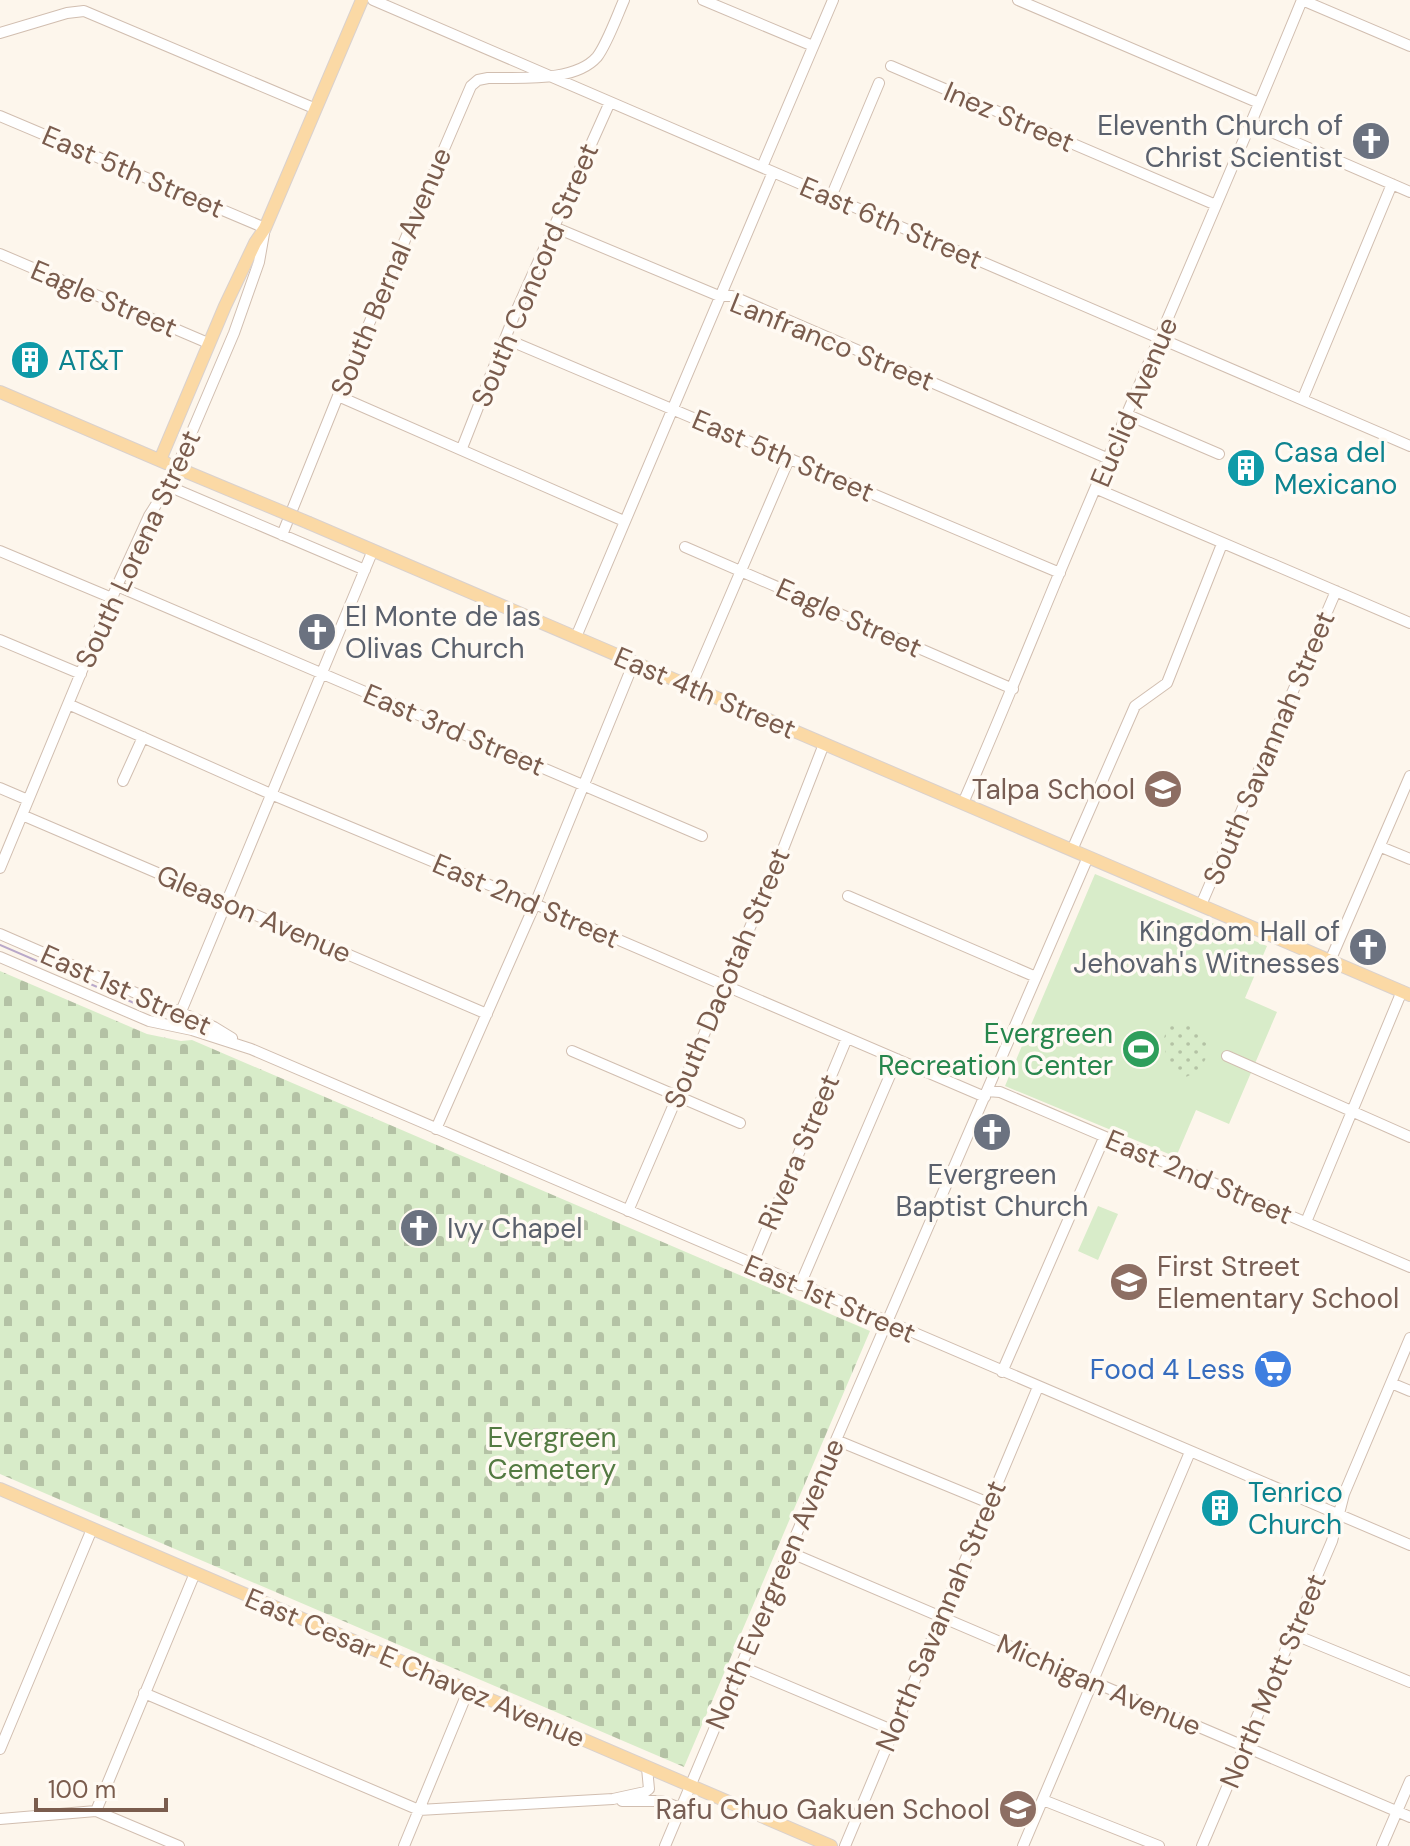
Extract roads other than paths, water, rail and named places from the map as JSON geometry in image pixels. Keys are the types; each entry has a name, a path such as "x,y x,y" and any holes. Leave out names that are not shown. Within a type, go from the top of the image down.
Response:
{"main road":[{"name":"South Lorena Street","path":"165,462 208,343 265,228 362,0"},
{"name":"East 4th Street","path":"0,392 1406,993"},
{"name":"East Cesar E Chavez Avenue","path":"0,1489 831,1846"}],"street":[{"name":"East 6th Street","path":"373,0 1410,446"},
{"path":"488,78 565,74 597,56 624,0"},
{"path":"703,0 813,46"},
{"path":"576,637 719,296 833,0"},
{"path":"1018,0 1259,103"},
{"path":"1302,0 1410,46"},
{"name":"Euclid Avenue","path":"963,803 1302,0"},
{"path":"0,33 77,11 89,12 316,109"},
{"name":"South Bernal Avenue","path":"282,535 471,86 504,68 509,59"},
{"name":"Inez Street","path":"891,66 1216,205"},
{"path":"831,197 879,83"},
{"name":"South Concord Street","path":"462,448 506,339 610,102"},
{"name":"East 5th Street","path":"0,116 265,228"},
{"path":"1251,123 1410,192"},
{"path":"1303,398 1392,184"},
{"name":"Lanfranco Street","path":"554,227 719,296 732,296 1109,459"},
{"name":"South Lorena Street","path":"0,868 117,586 149,516 168,486 234,333 259,262 265,228"},
{"name":"Eagle Street","path":"0,254 208,343"},
{"name":"East 5th Street","path":"506,339 1060,573"},
{"path":"338,396 624,521"},
{"path":"1128,415 1219,454"},
{"path":"691,687 789,459"},
{"path":"168,486 365,570"},
{"path":"1097,489 1410,623"},
{"path":"1072,850 1135,706 1167,683 1222,544"},
{"name":"Eagle Street","path":"685,547 1013,689"},
{"path":"180,1014 373,550"},
{"path":"0,551 112,598"},
{"name":"East 3rd Street","path":"117,586 702,836"},
{"name":"South Savannah Street","path":"1201,905 1336,591"},
{"path":"0,640 81,674"},
{"path":"436,1129 535,904 634,662"},
{"name":"East 2nd Street","path":"68,704 273,795 897,1059 986,1094 1000,1092 1410,1267"},
{"path":"123,781 143,737"},
{"name":"South Dacotah Street","path":"628,1211 776,867 824,744"},
{"path":"1330,961 1410,776"},
{"path":"0,788 28,800"},
{"name":"Gleason Avenue","path":"22,815 487,1014"},
{"path":"1381,847 1410,859"},
{"name":"North Evergreen Avenue","path":"665,1846 836,1440 1088,857"},
{"path":"848,896 1036,977"},
{"name":"East 1st Street","path":"0,934 214,1027 251,1049"},
{"name":"East 1st Street","path":"0,957 149,1021 192,1030 251,1049 1410,1545"},
{"path":"1306,1222 1351,1112 1406,993"},
{"name":"Rivera Street","path":"752,1265 847,1038"},
{"path":"572,1051 740,1123"},
{"path":"1227,1056 1410,1137"},
{"path":"800,1285 897,1059"},
{"path":"1002,1372 1104,1138"},
{"name":"North Mott Street","path":"1202,1846 1337,1528 1344,1494 1410,1338"},
{"path":"1391,1383 1410,1391"},
{"name":"North Savannah Street","path":"845,1846 1038,1387"},
{"path":"836,1440 989,1503"},
{"path":"1023,1846 1190,1452"},
{"path":"0,1749 92,1529"},
{"name":"Michigan Avenue","path":"789,1552 1410,1817"},
{"path":"96,1811 195,1573"},
{"path":"1293,1634 1410,1682"},
{"path":"740,1666 892,1730"},
{"path":"404,1846 468,1691"},
{"path":"144,1693 419,1810 613,1799 649,1789 647,1768"},
{"path":"1382,1846 1410,1781"},
{"path":"613,1799 661,1801 680,1808"},
{"path":"1043,1800 1159,1846"},
{"path":"0,1819 96,1811 179,1846"}],"tram line":[{"path":"0,945 148,1009"}],"place":[{"name":"Eleventh Church of Christ Scientist","path":"1371,141"},
{"name":"AT&T","path":"30,360"},
{"name":"Casa del Mexicano","path":"1246,468"},
{"name":"El Monte de las Olivas Church","path":"317,632"},
{"name":"Talpa School","path":"1163,789"},
{"name":"Kingdom Hall of Jehovah's Witnesses","path":"1368,947"},
{"name":"Evergreen Recreation Center","path":"1141,1049"},
{"name":"Evergreen Baptist Church","path":"992,1132"},
{"name":"Ivy Chapel","path":"419,1228"},
{"name":"First Street Elementary School","path":"1129,1282"},
{"name":"Food 4 Less","path":"1273,1369"},
{"name":"Tenrico Church","path":"1220,1508"},
{"name":"Rafu Chuo Gakuen School","path":"1018,1809"}],"park label":[{"name":"Evergreen Cemetery","path":"552,1453"}]}
